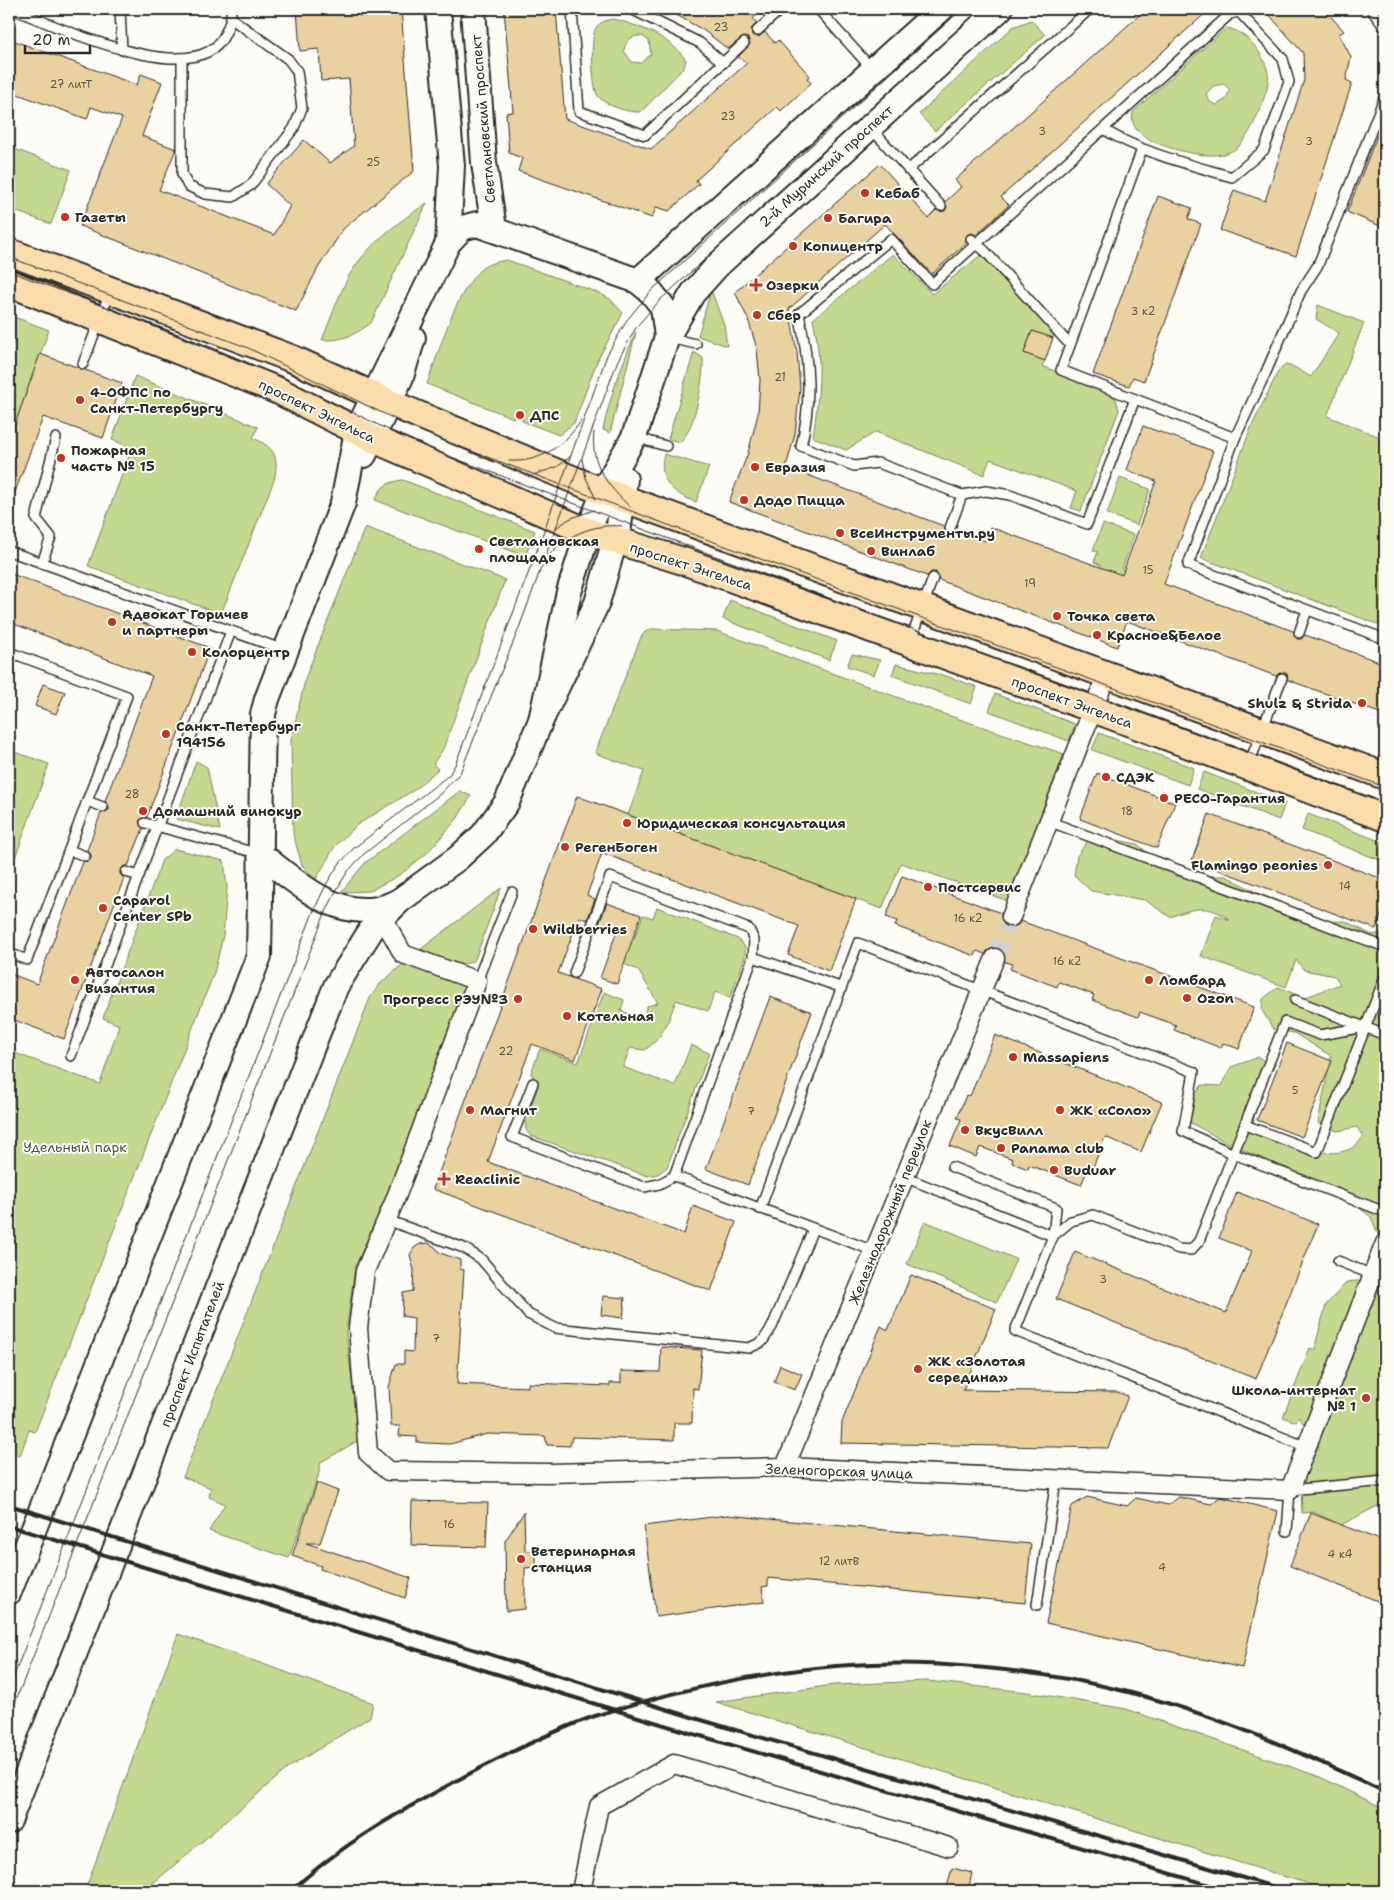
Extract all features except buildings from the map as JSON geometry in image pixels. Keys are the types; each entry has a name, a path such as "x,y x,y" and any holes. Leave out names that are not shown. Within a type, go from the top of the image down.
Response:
{"main road":[{"path":"438,9 452,166 448,243"},
{"name":"Светлановский проспект","path":"473,9 484,163 494,228"},
{"path":"638,281 941,9"},
{"name":"2-й Муринский проспект","path":"667,337 693,293 712,270 1000,9"},
{"path":"9,1592 259,956 264,714 286,650 343,504 364,434 381,399 401,377 436,270 448,243 462,228 478,224 494,228 638,281 651,292 663,307 667,337 614,494 588,532 569,592 541,720"},
{"path":"9,252 293,359 381,399 614,494 1262,729 1385,776"},
{"name":"проспект Энгельса","path":"9,282 279,391 364,434 588,532 686,562 1093,709 1385,818"},
{"path":"260,854 295,881 330,903 358,909 377,909 400,901 458,858 483,835 507,802 541,720 597,603 615,541 614,494"},
{"name":"проспект Испытателей","path":"9,1821 336,986 354,956 383,918 400,901"}],"street":[{"path":"1011,917 1107,674"},
{"path":"383,918 403,954 477,981 386,1220"},
{"name":"Железнодорожный переулок","path":"785,1467 995,958"},
{"name":"Зеленогорская улица","path":"386,1220 365,1271 358,1328 368,1453 388,1471 550,1473 785,1467 1290,1490"},
{"path":"1290,1490 1385,1243"},
{"path":"581,1891 599,1806 674,1764 949,1847"}],"lane":[{"path":"12,9 122,50 182,59 202,55 221,42 232,19 231,9"},
{"path":"120,9 122,50"},
{"path":"572,9 579,111 645,135 744,43"},
{"path":"631,9 700,43 723,62"},
{"path":"757,31 781,9"},
{"path":"818,9 873,70"},
{"path":"908,170 1090,9"},
{"path":"1373,10 1385,28"},
{"path":"1104,129 1122,141 1142,149 1232,177 1264,150 1289,82 1283,59 1239,12 1230,14 1104,129 974,242 932,284 890,239 799,314 805,340 809,395 808,419 801,446 854,466 878,462 962,495 986,491 1010,495 1087,524 1135,399"},
{"path":"182,59 182,174 188,186 205,194 233,197 251,185 294,128 302,108 297,71 288,59 232,19"},
{"path":"1385,96 1318,265 1301,290 1235,438 1188,565 1385,639"},
{"path":"869,127 941,206"},
{"path":"1142,149 1061,370 1235,438"},
{"path":"974,242 1070,345"},
{"path":"83,364 111,290"},
{"path":"667,337 696,344"},
{"path":"42,563 51,537 36,518 56,438"},
{"path":"632,442 666,446"},
{"path":"950,528 962,495"},
{"path":"9,551 286,650"},
{"path":"909,644 933,578"},
{"path":"1299,633 1308,610"},
{"path":"71,1056 231,631"},
{"path":"9,652 127,696 27,960 9,953"},
{"path":"1248,767 1282,678"},
{"path":"87,801 103,807"},
{"path":"1048,822 1385,947"},
{"path":"145,823 157,828 260,854"},
{"path":"69,850 85,856"},
{"path":"126,872 139,876"},
{"path":"533,1082 512,1137 644,1187 659,1184 674,1176 753,957 754,940 748,929 610,877 574,973"},
{"path":"477,981 512,892"},
{"path":"760,1209 840,987 858,943 981,992 1194,1072 1183,1131 1234,1154 1385,1212"},
{"path":"753,957 840,987"},
{"path":"1245,1125 1317,1152 1385,977"},
{"path":"1295,1000 1385,1035"},
{"path":"1053,1236 1071,1221 1093,1215 1179,1249 1191,1250 1198,1241 1234,1154 1285,1022 1320,1035 1365,1027"},
{"path":"952,1167 1056,1208 1053,1236 1015,1331 1307,1447"},
{"path":"674,1176 874,1251"},
{"path":"904,1177 1053,1236"},
{"path":"386,1220 464,1248 481,1259 528,1314 555,1328 749,1348 762,1342 772,1327 812,1228"},
{"path":"1338,1261 1373,1275"},
{"path":"1038,1605 1056,1480"},
{"path":"1287,1531 1290,1490 1385,1481"}],"green space":[{"path":"613,19 663,38 686,60 684,67 641,112 612,106 601,100 596,91 593,62 594,33 599,24","holes":["638,36 642,36 649,41 651,54 641,63 632,62 624,51 627,42"]},
{"path":"1031,20 1045,35 935,131 919,114 1013,27"},
{"path":"1226,28 1246,37 1265,62 1268,74 1267,88 1257,117 1243,142 1231,151 1222,154 1198,154 1174,149 1155,142 1145,137 1135,127 1133,112","holes":["1224,84 1230,90 1226,99 1217,105 1210,102 1206,94 1213,86"]},
{"path":"9,147 71,170 51,224 9,209"},
{"path":"427,203 371,323 348,336 322,340 341,291 356,265 384,235"},
{"path":"893,254 932,294 981,255 1055,333 1053,338 1032,331 1024,353 1045,361 1042,366 1108,393 1116,399 1119,410 1081,511 1071,508 1077,491 990,459 984,475 876,432 846,450 813,437 819,364 813,319"},
{"path":"507,260 599,293 610,299 623,313 597,361 574,423 559,435 522,421 525,411 517,408 513,418 427,384 448,325 470,282 485,266"},
{"path":"711,290 724,325 727,346 698,336"},
{"path":"1318,305 1364,323 1327,416 1385,439 1385,627 1201,558 1251,428 1279,370 1286,365 1294,367 1311,377 1339,333 1316,319"},
{"path":"9,315 49,330 9,441"},
{"path":"636,332 610,433 603,430 609,405"},
{"path":"694,352 703,358 702,378 698,403 690,427 680,442 668,439"},
{"path":"135,376 258,427 253,438 267,446 276,459 274,480 221,614 88,566 132,448 112,440"},
{"path":"664,454 709,467 696,502 680,495 665,479 662,463"},
{"path":"1120,478 1150,489 1137,525 1107,514"},
{"path":"403,480 535,531 525,556 375,500 385,486"},
{"path":"1103,524 1134,535 1122,569 1128,572 1122,588 1096,579 1101,565 1094,562 1098,552 1093,550"},
{"path":"365,527 505,580 443,749 433,764 438,769 414,790 357,825 335,846 315,881 302,865 293,834 291,740 306,676"},
{"path":"730,600 837,641 829,660 723,619"},
{"path":"652,629 717,631 935,711 1064,754 1008,901 901,863 882,909 628,815 644,771 595,753 641,637 645,632"},
{"path":"852,654 880,660 874,675 847,666"},
{"path":"896,664 949,677 977,687 971,704 892,675"},
{"path":"995,694 1075,724 1069,741 989,711"},
{"path":"1099,733 1194,768 1188,785 1092,750"},
{"path":"12,751 49,764 15,858 9,856 9,760"},
{"path":"196,761 207,767 220,830 176,819"},
{"path":"1204,772 1285,803 1279,820 1197,789"},
{"path":"460,791 471,796 457,819 426,854 401,874 370,891 341,892 365,863"},
{"path":"1308,814 1385,843 1385,862 1302,830"},
{"path":"1092,835 1137,844 1176,876 1226,876 1312,922 1345,921 1372,935 1382,933 1385,925 1385,1252 1371,1217 1334,1188 1235,1147 1189,1122 1191,1101 1202,1085 1222,1086 1231,1067 1259,1057 1267,1063 1254,1104 1254,1126 1295,1145 1326,1153 1341,1152 1353,1147 1363,1137 1357,1127 1337,1131 1318,1123 1331,1056 1294,1033 1273,1029 1262,1010 1263,999 1278,987 1304,998 1340,984 1335,976 1304,970 1296,960 1286,987 1201,956 1216,915 1230,920 1208,909 1186,911 1170,917 1145,900 1091,891 1074,875 1077,856"},
{"name":"Удельный парк","path":"175,849 224,861 227,888 223,936 214,973 35,1432 29,1430 20,1456 9,1453 9,1051 100,1084 119,1025 103,1018 162,860"},
{"path":"501,888 475,959 470,963 463,964 449,961 421,949"},
{"path":"657,907 738,939 745,947 745,957 730,998 715,992 708,1011 676,1000 668,1021 656,1040 645,1050 630,1048 623,1067 675,1086 691,1045 709,1053 667,1167 658,1174 648,1176 531,1136 526,1130 525,1122 538,1086 531,1073 540,1049 578,1063 604,992 624,1000 621,1011 643,1018 647,1006 658,1003 638,970 614,960 623,936 634,939 643,915 653,918"},
{"path":"404,963 465,986 390,1187 355,1267 346,1332 359,1440 321,1462 318,1477 289,1558 209,1531 225,1504 209,1497 211,1488 183,1477 370,998 380,984"},
{"path":"925,1221 1016,1259 997,1302 907,1264"},
{"path":"1385,1255 1385,1502 1341,1525 1313,1512 1302,1513 1301,1483 1319,1446 1299,1417 1296,1422 1283,1417 1310,1348 1316,1350 1316,1342 1326,1305 1347,1282 1377,1279"},
{"path":"178,1634 373,1703 370,1717 288,1768 144,1891 85,1891"},
{"path":"927,1681 1027,1692 1126,1709 1320,1777 1385,1809 1385,1891 1332,1891 716,1702 834,1685"}],"tunnel":[{"path":"995,958 1011,917"}],"tram line":[{"path":"9,1688 314,910 339,864 354,848 449,775 455,765 533,561 607,355 627,320 651,291 962,9"},
{"path":"9,1718 324,916 348,871 364,854 440,794 460,773 519,628 618,360 637,326 659,301 981,9"},
{"path":"9,257 246,347 405,424 450,443 695,535 1385,787"},
{"path":"9,271 166,329 227,354 446,455 1385,804"},
{"path":"509,461 520,461 541,456 559,445 581,421"},
{"path":"594,432 593,444 595,455 602,474 630,507"},
{"path":"533,475 557,467 571,456"},
{"path":"582,459 586,478 596,499"},
{"path":"556,528 569,519 594,510"},
{"path":"547,558 570,537 590,529 622,526"}],"railway":[{"path":"9,1505 698,1719 1288,1891"},
{"path":"9,1526 694,1734 1230,1891"},
{"path":"291,1891 331,1857 375,1827 444,1787 563,1728 624,1707 714,1684 775,1673 836,1666 871,1664 945,1665 1021,1672 1094,1684 1161,1701 1227,1723 1291,1749 1385,1792"}],"place":[{"name":"Кебаб","path":"865,193"},
{"name":"Газеты","path":"65,217"},
{"name":"Багира","path":"828,218"},
{"name":"Копицентр","path":"793,246"},
{"name":"Озерки","path":"756,285"},
{"name":"Сбер","path":"757,315"},
{"name":"4-ОФПС по Санкт-Петербургу","path":"80,400"},
{"name":"ДПС","path":"520,415"},
{"name":"Пожарная часть № 15","path":"61,458"},
{"name":"Евразия","path":"755,467"},
{"name":"Додо Пицца","path":"744,500"},
{"name":"ВсеИнструменты.ру","path":"840,533"},
{"name":"Светлановская площадь","path":"479,549"},
{"name":"Винлаб","path":"871,551"},
{"name":"Точка света","path":"1057,616"},
{"name":"Адвокат Горичев и партнеры","path":"112,622"},
{"name":"Красное&Белое","path":"1097,635"},
{"name":"Колорцентр","path":"192,652"},
{"name":"Shulz & Strida","path":"1362,703"},
{"name":"Санкт-Петербург 194156","path":"166,734"},
{"name":"СДЭК","path":"1106,777"},
{"name":"РЕСО-Гарантия","path":"1164,798"},
{"name":"Домашний винокур","path":"143,811"},
{"name":"Юридическая консультация","path":"627,823"},
{"name":"РегенБоген","path":"565,847"},
{"name":"Flamingo peonies","path":"1328,865"},
{"name":"Постсервис","path":"928,887"},
{"name":"Caparol Сenter SPb","path":"103,908"},
{"name":"Wildberries","path":"533,929"},
{"name":"Автосалон Византия","path":"75,980"},
{"name":"Ломбард","path":"1149,980"},
{"name":"Ozon","path":"1187,998"},
{"name":"Прогресс РЭУ№3","path":"518,999"},
{"name":"Котельная","path":"567,1016"},
{"name":"Massapiens","path":"1013,1057"},
{"name":"Магнит","path":"470,1110"},
{"name":"ЖК «Соло»","path":"1060,1110"},
{"name":"ВкусВилл","path":"965,1130"},
{"name":"Panama club","path":"1001,1148"},
{"name":"Buduar","path":"1054,1170"},
{"name":"Reaclinic","path":"444,1179"},
{"name":"ЖК «Золотая середина»","path":"918,1369"},
{"name":"Школа-интернат № 1","path":"1366,1398"},
{"name":"Ветеринарная станция","path":"521,1559"}]}
